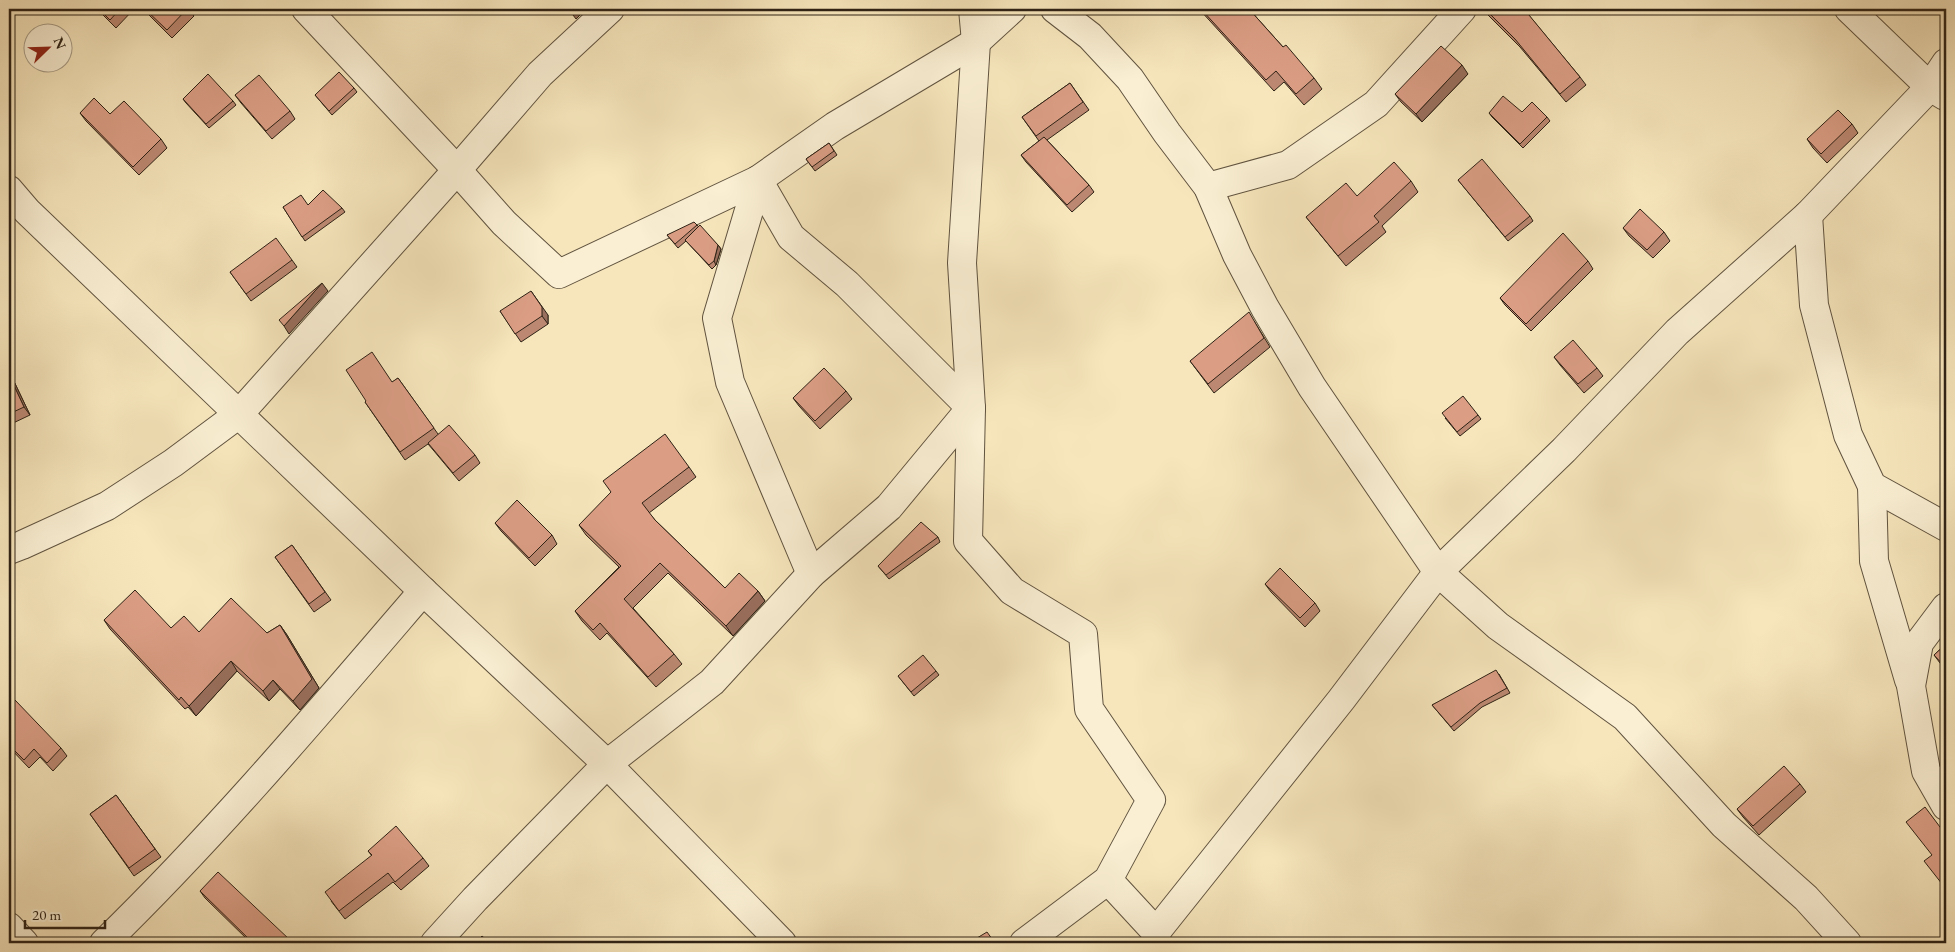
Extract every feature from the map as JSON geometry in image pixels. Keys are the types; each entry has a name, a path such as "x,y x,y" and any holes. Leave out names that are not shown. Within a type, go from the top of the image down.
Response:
{"street":[{"path":"306,9 504,223 559,274 758,180 835,126 976,42 1012,9"},
{"path":"13,553 107,506 173,463 239,414 540,74 610,9"},
{"path":"973,9 976,42 962,263 971,408 968,541 1012,591 1083,634 1089,709 1151,800 1108,880 1024,943"},
{"path":"1055,9 1090,36 1130,79 1167,133 1208,187 1237,255 1312,387 1438,572 1498,626 1625,717 1724,825 1806,898 1847,943"},
{"path":"1208,187 1288,165 1376,104 1462,9"},
{"path":"1849,9 1938,92"},
{"path":"1108,880 1157,938 1438,572 1564,450 1677,332 1808,215 1938,92 1946,63"},
{"path":"758,180 791,237 847,284 971,408"},
{"path":"758,180 717,318 730,382 811,574"},
{"path":"9,190 18,213 239,414 607,764 782,943"},
{"path":"1808,215 1814,305 1848,435 1872,486 1874,561 1911,686 1926,771 1946,806"},
{"path":"435,943 475,899 607,764 712,682 811,574 889,507 971,408"},
{"path":"1872,486 1946,527"},
{"path":"104,943 132,916 276,763 423,591"},
{"path":"1911,686 1919,643 1946,607"},
{"path":"9,927 24,943"}],"building":[{"path":"99,9 120,9 110,20"},
{"path":"145,9 187,9 167,30"},
{"path":"568,9 579,9 573,15"},
{"path":"1201,9 1249,9 1283,47 1286,45 1314,78 1296,94 1276,71 1266,80"},
{"path":"1485,9 1524,9 1580,77 1560,94 1515,39"},
{"path":"1441,46 1462,65 1416,114 1395,94"},
{"path":"339,72 354,88 329,111 315,95"},
{"path":"208,74 233,101 206,124 183,99"},
{"path":"259,75 290,111 266,131 235,95"},
{"path":"1070,83 1083,102 1036,136 1022,117"},
{"path":"1503,96 1522,112 1532,102 1547,117 1520,144 1489,113"},
{"path":"94,98 110,114 124,101 161,139 133,167 80,113"},
{"path":"1838,110 1852,124 1821,154 1807,139"},
{"path":"1044,137 1089,185 1067,205 1021,155"},
{"path":"829,143 834,151 812,167 806,159"},
{"path":"1482,159 1530,216 1505,237 1458,180"},
{"path":"1394,162 1411,181 1374,216 1379,222 1338,256 1306,217 1346,183 1357,196"},
{"path":"323,190 342,208 302,237 283,207 301,195 308,205"},
{"path":"1640,209 1664,232 1647,250 1623,228"},
{"path":"694,222 697,225 675,244 667,235"},
{"path":"700,225 718,245 714,261 709,265 685,240"},
{"path":"1563,233 1588,261 1526,324 1500,298"},
{"path":"276,238 292,260 246,294 230,272"},
{"path":"322,283 284,326 279,320"},
{"path":"531,291 542,307 542,316 515,334 500,311"},
{"path":"1249,312 1264,338 1208,384 1190,361"},
{"path":"1573,340 1597,368 1578,384 1554,357"},
{"path":"372,352 392,382 398,378 434,428 400,452 365,402 346,370"},
{"path":"824,368 846,391 815,421 793,398"},
{"path":"9,375 24,407 9,414"},
{"path":"1463,396 1478,415 1457,432 1442,413"},
{"path":"449,425 475,455 453,473 428,443"},
{"path":"665,434 689,467 642,503 655,520 725,588 739,573 758,591 726,626 660,563 624,599 674,654 648,677 600,623 593,630 575,611 621,566 579,525 611,492 603,481"},
{"path":"517,500 552,535 529,558 495,523"},
{"path":"921,522 938,537 886,575 878,566"},
{"path":"292,545 325,592 309,604 275,557"},
{"path":"1280,568 1315,603 1300,618 1265,584"},
{"path":"135,590 171,628 184,616 199,632 231,598 267,633 280,625 312,679 293,701 273,680 263,691 231,661 189,706 181,697 179,700 104,620"},
{"path":"1946,644 1946,668 1934,655"},
{"path":"923,655 936,671 911,692 898,676"},
{"path":"1496,670 1507,688 1480,703 1451,727 1432,705"},
{"path":"15,700 61,748 47,763 34,749 24,760 9,745 9,706"},
{"path":"1784,766 1800,784 1753,826 1737,809"},
{"path":"116,795 155,849 129,868 90,814"},
{"path":"1925,807 1946,835 1946,889 1924,861 1932,855 1906,822"},
{"path":"396,826 423,858 395,882 388,873 339,911 325,892 372,855 368,851"},
{"path":"218,872 290,940 286,943 253,943 200,891"},
{"path":"987,932 995,943 972,943 977,938"},
{"path":"482,936 490,943 475,943"}]}
